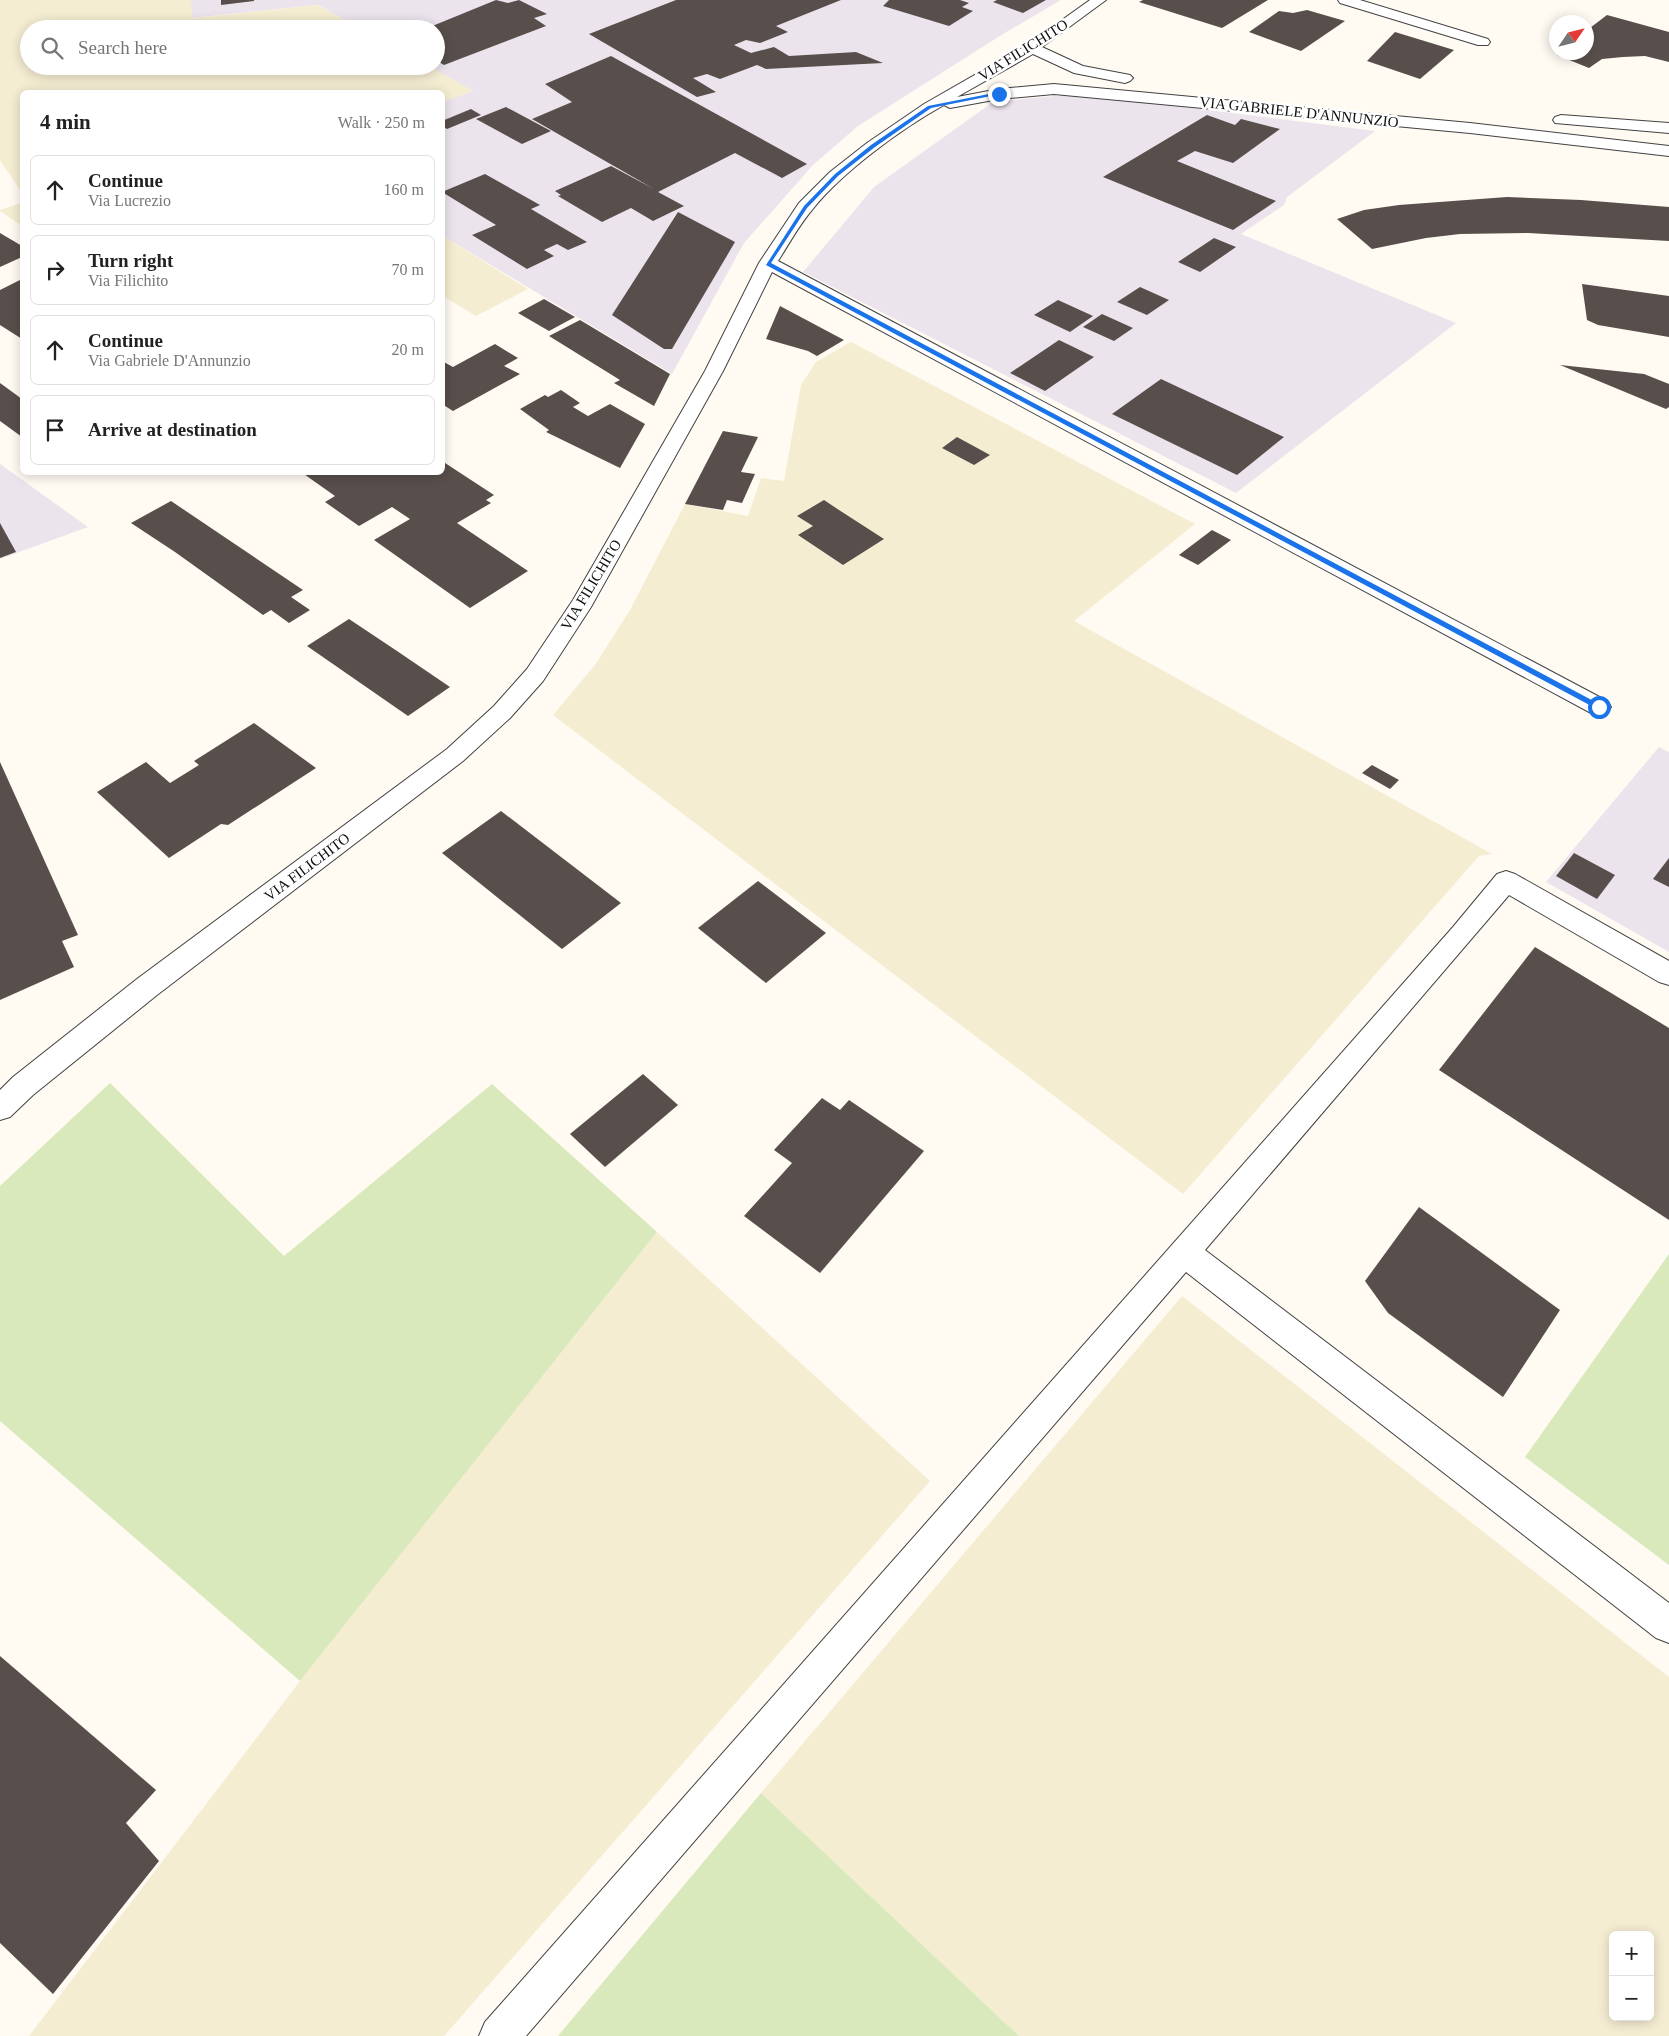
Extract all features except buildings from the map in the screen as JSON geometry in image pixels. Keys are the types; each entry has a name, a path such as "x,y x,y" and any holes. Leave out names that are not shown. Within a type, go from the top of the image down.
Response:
{"street":[{"name":"VIA FILICHITO","path":"0,1108 23,1086 147,987 455,755 508,704 535,675 583,602 714,371 768,264 806,208 836,175 929,106 1032,48 1099,0"},
{"path":"1344,0 1482,42"},
{"path":"1032,48 1079,70 1137,80"},
{"name":"VIA GABRIELE D'ANNUNZIO","path":"1157,82 1206,87"},
{"name":"VIA GABRIELE D'ANNUNZIO","path":"929,106 999,94 1054,89 1175,98 1326,116 1470,128 1669,151"},
{"name":"VIA GABRIELE D'ANNUNZIO","path":"1415,108 1483,114"},
{"path":"1550,119 1669,128"},
{"path":"768,264 1599,707"},
{"path":"499,2036 1185,1253 1506,881 1669,974"},
{"path":"1185,1253 1669,1625"}],"shaded area":[{"path":"0,0 191,0 192,18 318,5 345,20 20,20 20,75 445,75 473,91 445,101 445,90 20,90 20,190 0,160"},
{"path":"191,0 1061,0 1003,34 858,126 813,165 744,243 672,374 445,237 445,101 472,91 444,75 445,20 345,20 318,5 191,18"},
{"path":"1064,95 1113,98 1375,131 1287,197 1284,205 1241,234 1456,323 1236,493 803,272 874,187 993,102"},
{"path":"20,204 20,225 0,211"},
{"path":"445,237 528,289 476,316 445,297"},
{"path":"851,342 1195,524 1074,621 1492,854 1479,856 1183,1194 553,715 595,665 630,610 685,504 748,516 761,478 784,481 801,385 816,362"},
{"path":"0,464 88,527 0,559"},
{"path":"1659,747 1669,752 1669,952 1546,882"},
{"path":"657,1232 930,1481 444,2036 29,2036 300,1681"},
{"path":"1182,1296 1669,1677 1669,2036 1019,2036 761,1793"}],"green space":[{"path":"110,1083 284,1256 492,1084 657,1232 300,1681 0,1421 0,1186"},
{"path":"1669,1254 1669,1565 1525,1457"},
{"path":"761,1793 1019,2036 558,2036"}],"route":[{"path":"999,94 929,106 873,146 836,175 806,208 768,264 1599,707"}]}
